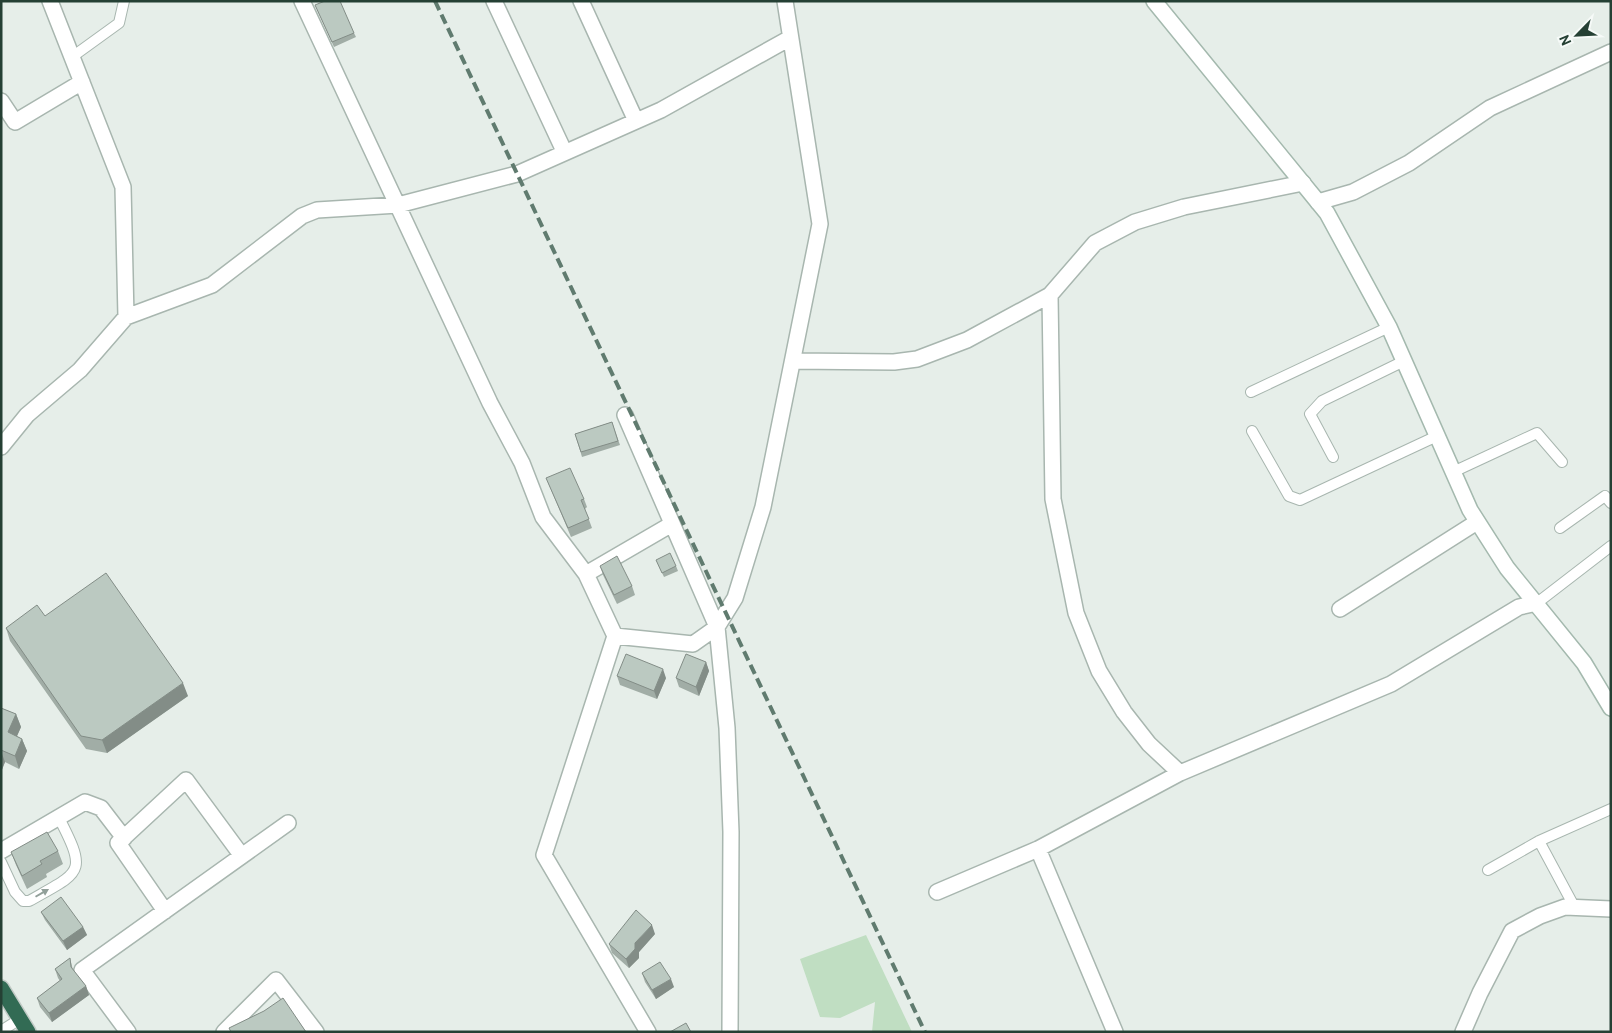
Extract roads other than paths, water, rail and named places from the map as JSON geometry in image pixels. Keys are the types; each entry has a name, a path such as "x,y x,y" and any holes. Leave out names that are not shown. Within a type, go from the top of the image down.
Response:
{"highway":[{"path":"1,988 24,1026"}],"street":[{"path":"50,1 123,187 126,318"},
{"path":"302,1 490,403 522,463 543,517 586,574 615,636 544,855 648,1032"},
{"path":"494,1 564,151"},
{"path":"581,1 636,121"},
{"path":"615,636 693,644 717,627 736,598 763,507 820,224 785,1"},
{"path":"1154,1 1327,213 1389,327 1477,522 1507,568 1584,663 1611,708"},
{"path":"1,447 27,415 80,370 126,318 212,286 302,216 316,210 398,205 517,174 564,151 662,110 790,38"},
{"path":"1318,202 1353,192 1409,163 1490,108 1611,52"},
{"path":"1,102 15,122 82,82"},
{"path":"793,361 894,362 917,359 967,340 1050,295 1095,243 1135,222 1184,207 1303,183"},
{"path":"1050,295 1053,499 1076,613 1098,671 1124,712 1149,744 1180,773"},
{"path":"625,415 717,627 727,728 729,775 732,944 730,1032"},
{"path":"1340,609 1477,522"},
{"path":"586,574 672,524"},
{"path":"937,892 1038,849 1180,773 1391,684 1519,607 1537,603"},
{"path":"165,911 118,843 186,780 242,856"},
{"path":"1,851 58,816 85,802 101,808 124,838"},
{"path":"128,1032 82,970 288,823"},
{"path":"1038,849 1115,1032"},
{"path":"1463,1032 1480,993 1512,931 1565,907 1611,909"},
{"path":"224,1032 276,980 316,1032"}],"lane":[{"path":"72,57 119,24 124,1"},
{"path":"1251,392 1389,327"},
{"path":"1332,457 1310,414 1322,401 1404,361"},
{"path":"1252,431 1289,496 1300,500 1438,436"},
{"path":"1453,472 1537,433 1562,462"},
{"path":"1560,528 1605,496 1611,503"},
{"path":"1537,603 1611,546"},
{"path":"1488,870 1539,841 1611,809"},
{"path":"1,862 15,892 23,901 30,901 72,876 76,867 75,853 58,816"},
{"path":"1539,841 1575,908"},
{"path":"1,1031 24,1026"}],"railway":[{"path":"435,1 925,1032"}]}
